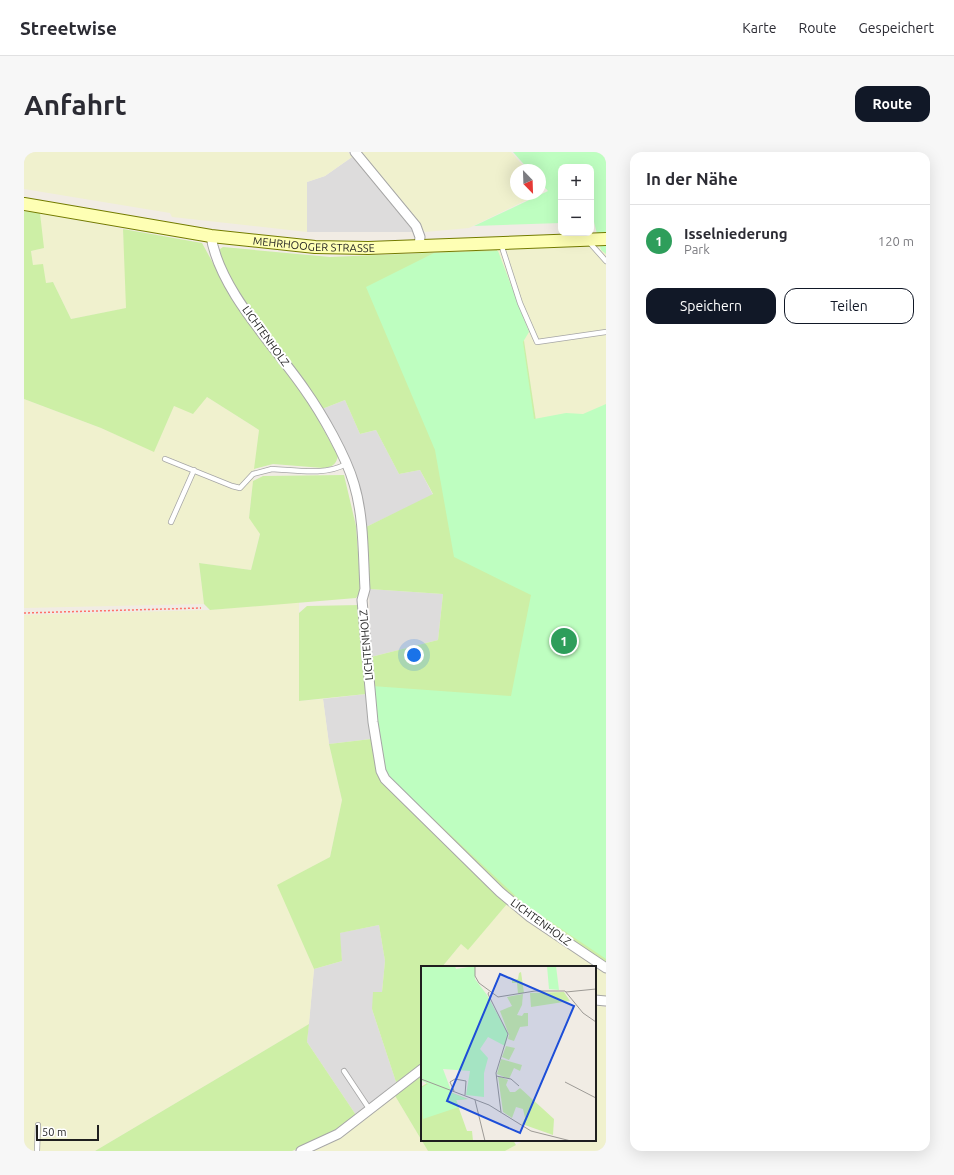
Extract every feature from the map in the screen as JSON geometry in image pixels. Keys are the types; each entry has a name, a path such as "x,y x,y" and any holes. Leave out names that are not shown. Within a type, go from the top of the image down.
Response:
{"main road":[{"name":"MEHRHOOGER STRASSE","path":"24,204 211,236 315,246 368,248 606,239"}],"street":[{"path":"355,152 416,226 420,237 419,246"},
{"name":"LICHTENHOLZ","path":"211,236 213,252 231,286 252,319 305,390 323,418 346,464 354,484 360,515 365,589 362,600 373,722 381,771 385,779 500,892 530,917 606,968"},
{"path":"596,1000 606,1001"},
{"path":"301,1151 338,1134 391,1092 421,1071"}],"lane":[{"path":"586,240 606,261"},
{"path":"500,243 520,303 537,342 606,332"},
{"path":"165,459 240,488 253,474 263,470 328,471 346,464"},
{"path":"171,522 194,470"},
{"path":"344,1072 370,1110"},
{"path":"37,1151 38,1125"}],"path":[{"path":"24,613 201,608"}],"shaded area":[{"path":"352,157 414,232 307,232 307,182 325,176"},
{"path":"345,400 360,434 376,430 399,474 420,470 433,495 364,528 358,486 322,409"},
{"path":"369,589 443,594 438,640 371,657"},
{"path":"366,694 371,739 329,744 323,699"},
{"path":"379,925 385,961 382,992 372,1009 396,1082 356,1115 307,1042 314,969 342,961 339,933"}],"green space":[{"path":"24,152 348,152 352,157 325,176 307,182 307,232 172,217 170,213 24,189"},
{"path":"358,152 511,152 522,164 510,164 510,200 527,200 469,228 425,232"},
{"path":"513,152 606,152 606,254 601,250 594,222 594,164 558,164 558,223 474,226 529,200 546,200 546,192 548,191 546,189 546,164 524,164"},
{"path":"24,211 40,213 44,248 31,251 33,265 43,264 46,283 53,282 71,319 126,308 123,229 202,243 219,274 302,390 338,456 336,462 331,466 323,468 273,464 254,469 259,430 207,397 193,414 174,406 154,452 101,428 24,399"},
{"path":"40,213 123,229 127,308 71,319 53,282 46,283 33,265 31,251 43,248"},
{"path":"598,245 606,252 606,416 538,434 522,327 497,250"},
{"path":"223,247 330,257 497,250 522,327 538,434 606,416 606,963 521,905 392,782 383,769 374,709 371,657 438,640 443,594 369,589 364,528 433,494 420,470 399,474 376,430 360,434 345,400 322,409 281,354 231,279 222,261 220,249"},
{"path":"498,251 529,332 523,342 534,419 566,413 583,414 606,404 606,959 523,903 385,773 372,686 511,696 531,595 454,557 435,450 366,287 434,253"},
{"path":"207,397 259,430 249,517 260,533 251,570 199,563 204,604 24,608 24,399 101,428 154,451 174,406"},
{"path":"344,475 356,526 361,592 356,598 210,610 204,604 199,563 251,570 260,534 249,518 253,481 263,476"},
{"path":"299,602 299,701 323,699 329,744 342,800 330,857 278,885 314,969 309,1024 95,1151 24,1151 24,615 210,610"},
{"path":"360,605 366,694 299,701 299,613 307,606"},
{"path":"371,739 377,775 507,904 468,950 461,944 443,966 421,966 421,1068 396,1082 372,1009 373,992 382,992 385,961 379,925 340,933 342,961 314,969 277,885 330,857 342,800 329,744"},
{"path":"507,904 606,971 606,998 596,997 596,966 443,966 461,944 468,949"},
{"path":"596,1005 606,1007 606,1151 505,1151 523,1141 596,1141"},
{"path":"309,1024 307,1042 356,1115 343,1127 325,1137 292,1151 95,1151"},
{"path":"421,1077 421,1139 394,1094"},
{"path":"394,1094 428,1151 312,1151 327,1145 361,1123"},
{"path":"422,1141 514,1141 516,1145 505,1151 428,1151"}],"place":[{"name":"Isselniederung","path":"564,641"}]}
